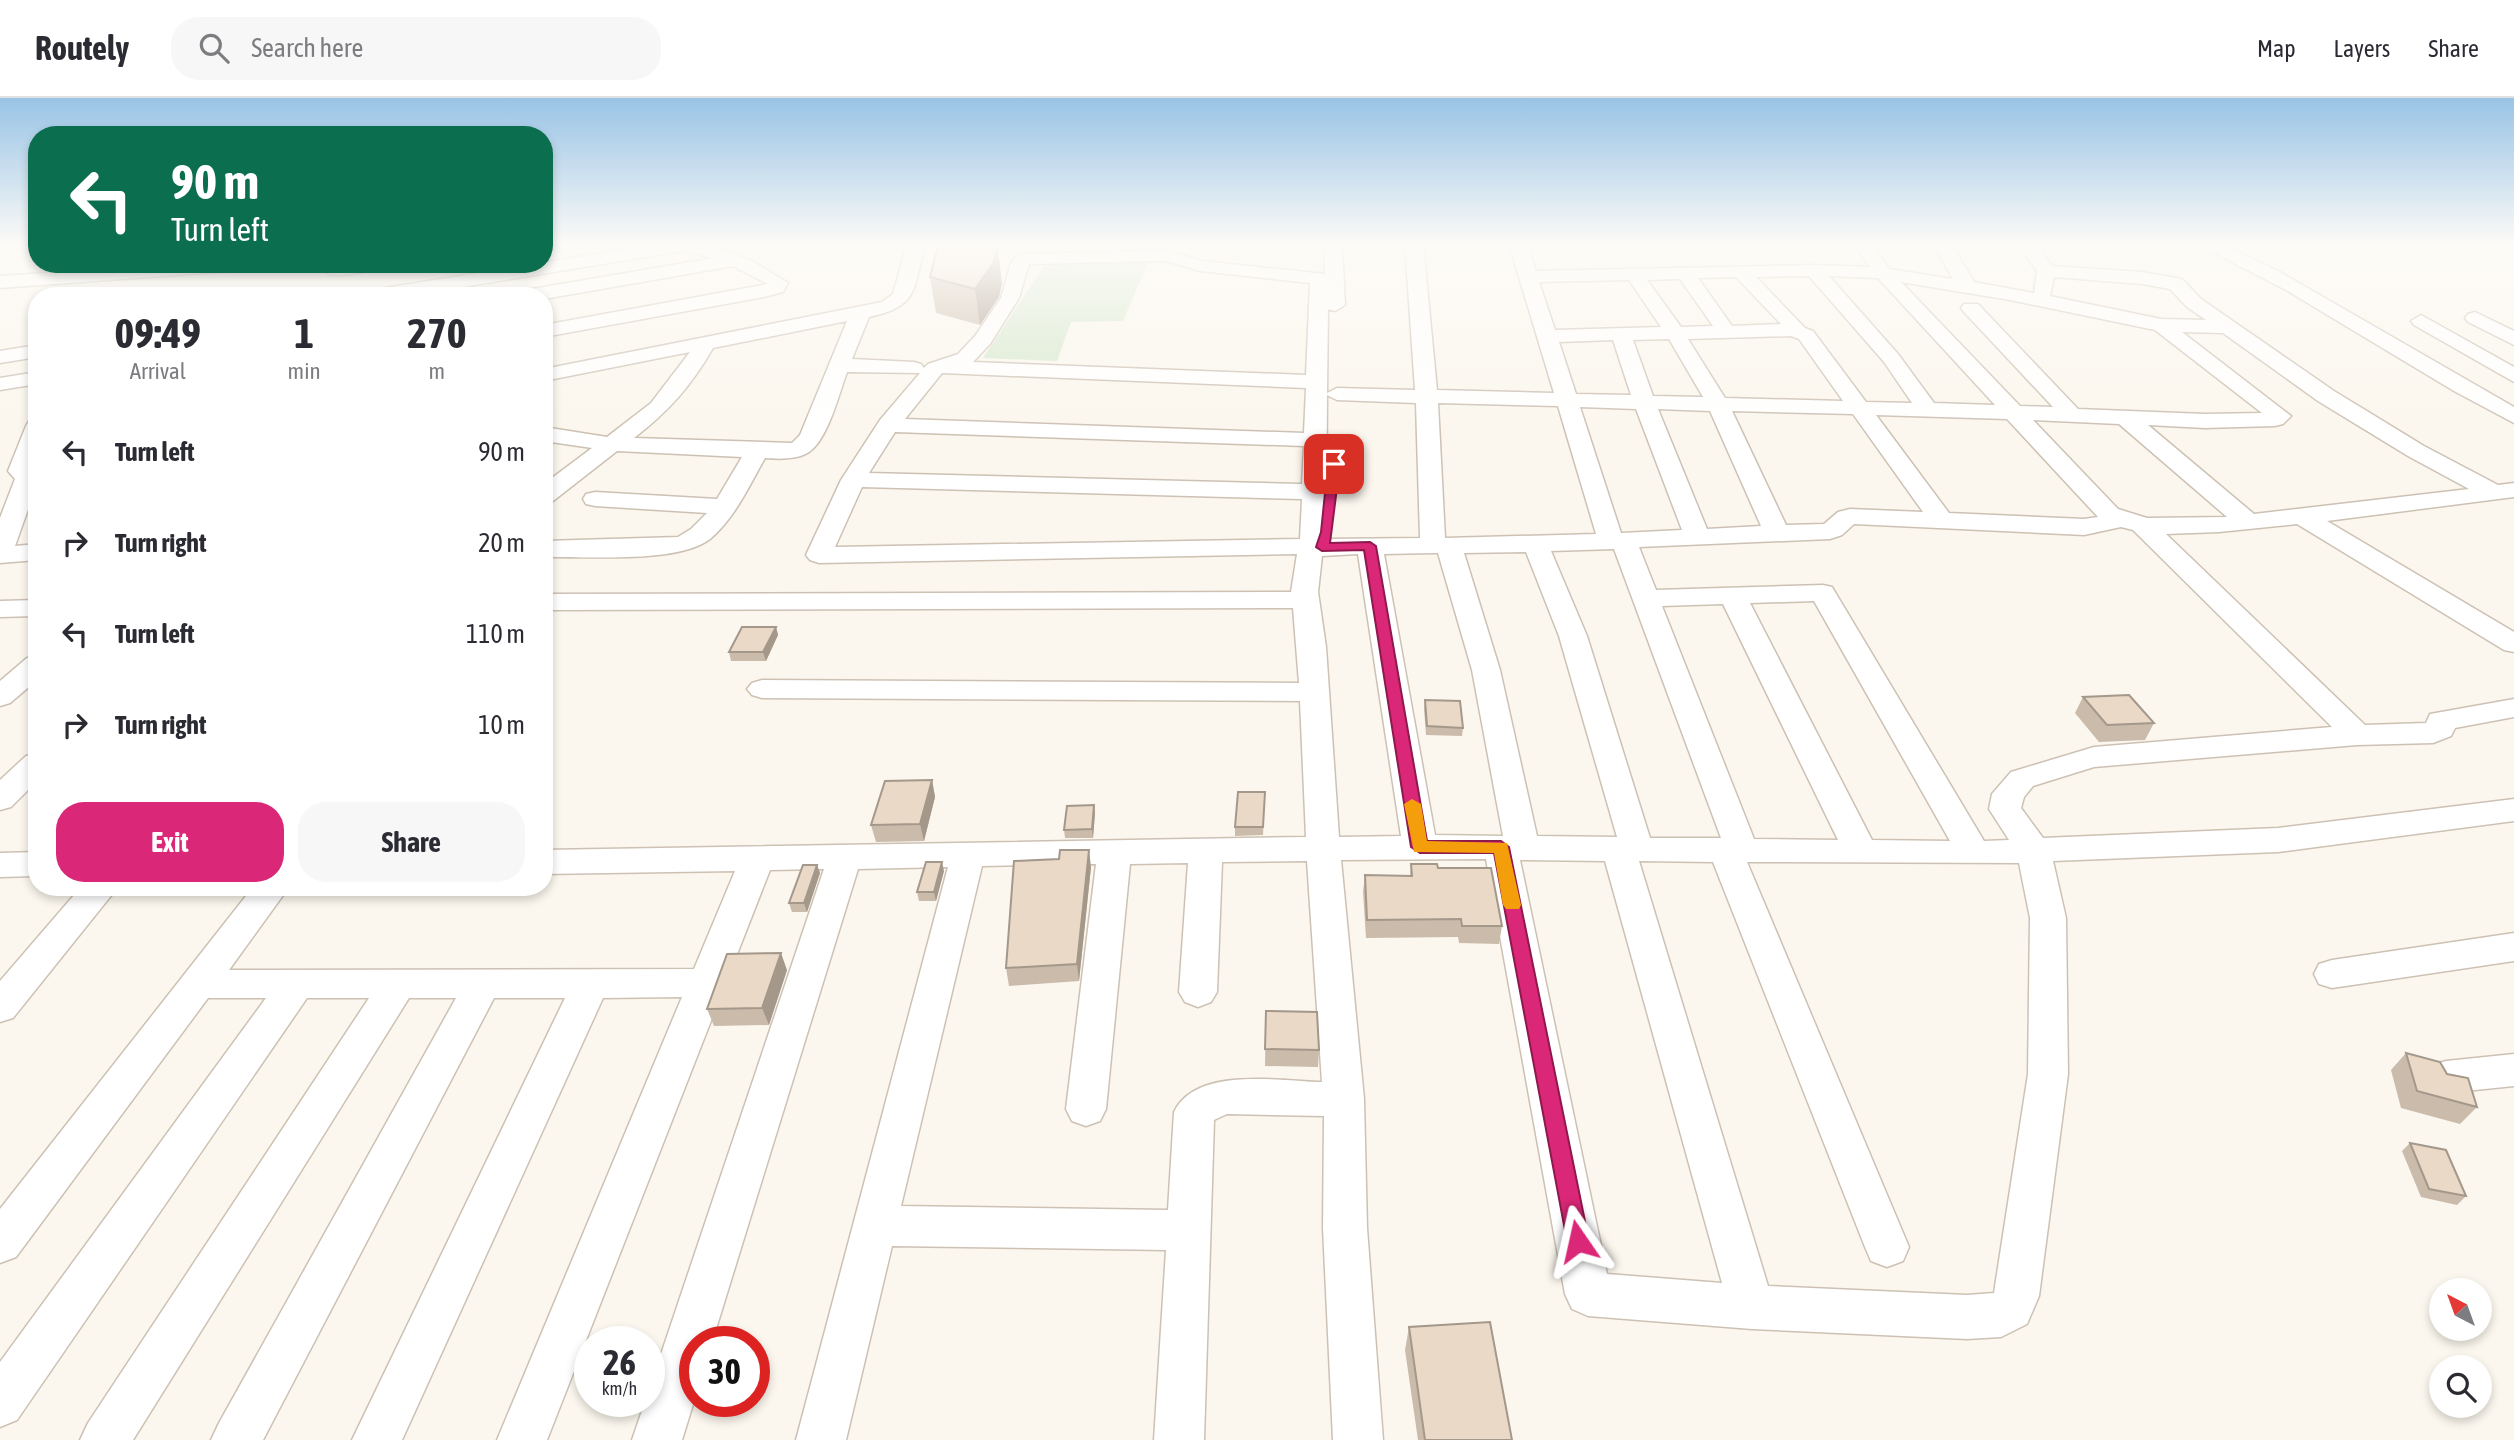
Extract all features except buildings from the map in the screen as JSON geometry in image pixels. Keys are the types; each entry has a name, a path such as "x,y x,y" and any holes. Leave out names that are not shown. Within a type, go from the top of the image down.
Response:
{"street":[{"path":"584,307 616,361"},
{"path":"553,329 678,307"},
{"path":"553,373 889,307"},
{"path":"944,367 965,358 994,325 1005,307"},
{"path":"1317,382 935,368 888,425 853,480 819,555 1311,546 1314,542 1318,307"},
{"path":"1322,547 1327,532 1336,441 1334,307"},
{"path":"1419,307 1441,546 1486,670 1512,847 1588,1294 1752,1307 1967,1317 2001,1315 2011,1309 2016,1296 2048,1074 2048,918 2034,851 2005,809 2006,800 2014,787 2022,779 2035,773 2094,757 2357,735 2432,733 2440,729 2441,721 2451,717 2514,708"},
{"path":"1538,307 1617,541 1647,598 1733,850 1887,1247"},
{"path":"1656,307 1718,404 1777,534"},
{"path":"1709,307 1727,332"},
{"path":"1775,307 1795,328 1793,330"},
{"path":"1846,307 1891,358 1927,409"},
{"path":"1916,307 2010,412 2109,514 2130,522 2357,735"},
{"path":"1921,307 1960,311 2072,415"},
{"path":"2071,307 2161,324 2228,327"},
{"path":"2201,307 2357,416 2416,451 2504,491"},
{"path":"2330,307 2375,336 2514,416"},
{"path":"553,435 609,444 792,451 806,444 860,314"},
{"path":"2475,318 2514,339"},
{"path":"2421,321 2514,376"},
{"path":"1336,394 1927,409 2238,421 2275,419 2280,416 2161,324"},
{"path":"1547,336 1793,330 1806,335 1942,521"},
{"path":"1621,335 1644,402 1698,538"},
{"path":"553,489 609,444 638,425 676,391 705,344"},
{"path":"0,357 28,352"},
{"path":"838,365 914,368"},
{"path":"0,384 28,379"},
{"path":"2125,417 2248,522"},
{"path":"888,425 1316,440"},
{"path":"28,448 19,471 28,475"},
{"path":"553,549 680,546 699,536 723,507 757,451"},
{"path":"853,480 1315,492"},
{"path":"28,487 0,554 28,552"},
{"path":"1358,1440 1345,1227 1344,1099 1323,848 1313,659 1304,600 1307,561 1311,551 1322,547 1535,544 1830,531 1837,528 1843,518 1850,516 2084,527 2130,522 2210,526 2504,491"},
{"path":"595,499 723,507"},
{"path":"2303,516 2514,644"},
{"path":"1535,544 1556,584 1579,647 1628,848 1752,1307"},
{"path":"1370,546 1420,847"},
{"path":"1647,598 1824,593 1974,853"},
{"path":"1733,597 1861,852"},
{"path":"553,602 1304,600"},
{"path":"0,609 28,608"},
{"path":"0,697 28,672"},
{"path":"762,689 1313,692"},
{"path":"0,799 28,772"},
{"path":"553,862 1420,847 1974,853 2278,840 2514,810"},
{"path":"1198,992 1206,851"},
{"path":"1086,1109 1114,853"},
{"path":"821,1440 968,855"},
{"path":"522,1440 758,857"},
{"path":"657,1440 845,857"},
{"path":"0,865 28,864"},
{"path":"0,1006 93,896"},
{"path":"0,1243 265,896"},
{"path":"2332,974 2514,947"},
{"path":"197,984 707,982"},
{"path":"105,1440 399,983"},
{"path":"236,1440 483,983"},
{"path":"377,1440 591,983"},
{"path":"0,1403 298,984"},
{"path":"2446,1077 2514,1070"},
{"path":"1180,1440 1192,1126 1195,1112 1210,1100 1227,1097 1344,1099"},
{"path":"874,1226 1189,1230"}],"green space":[{"path":"1017,307 1129,307 1123,321 1071,322 1057,361 983,358"}],"slow traffic":[{"path":"1412,804 1420,847 1501,847 1512,905"}],"route":[{"path":"1334,464 1327,532 1322,547 1370,546 1420,847 1501,847 1578,1241"}]}
